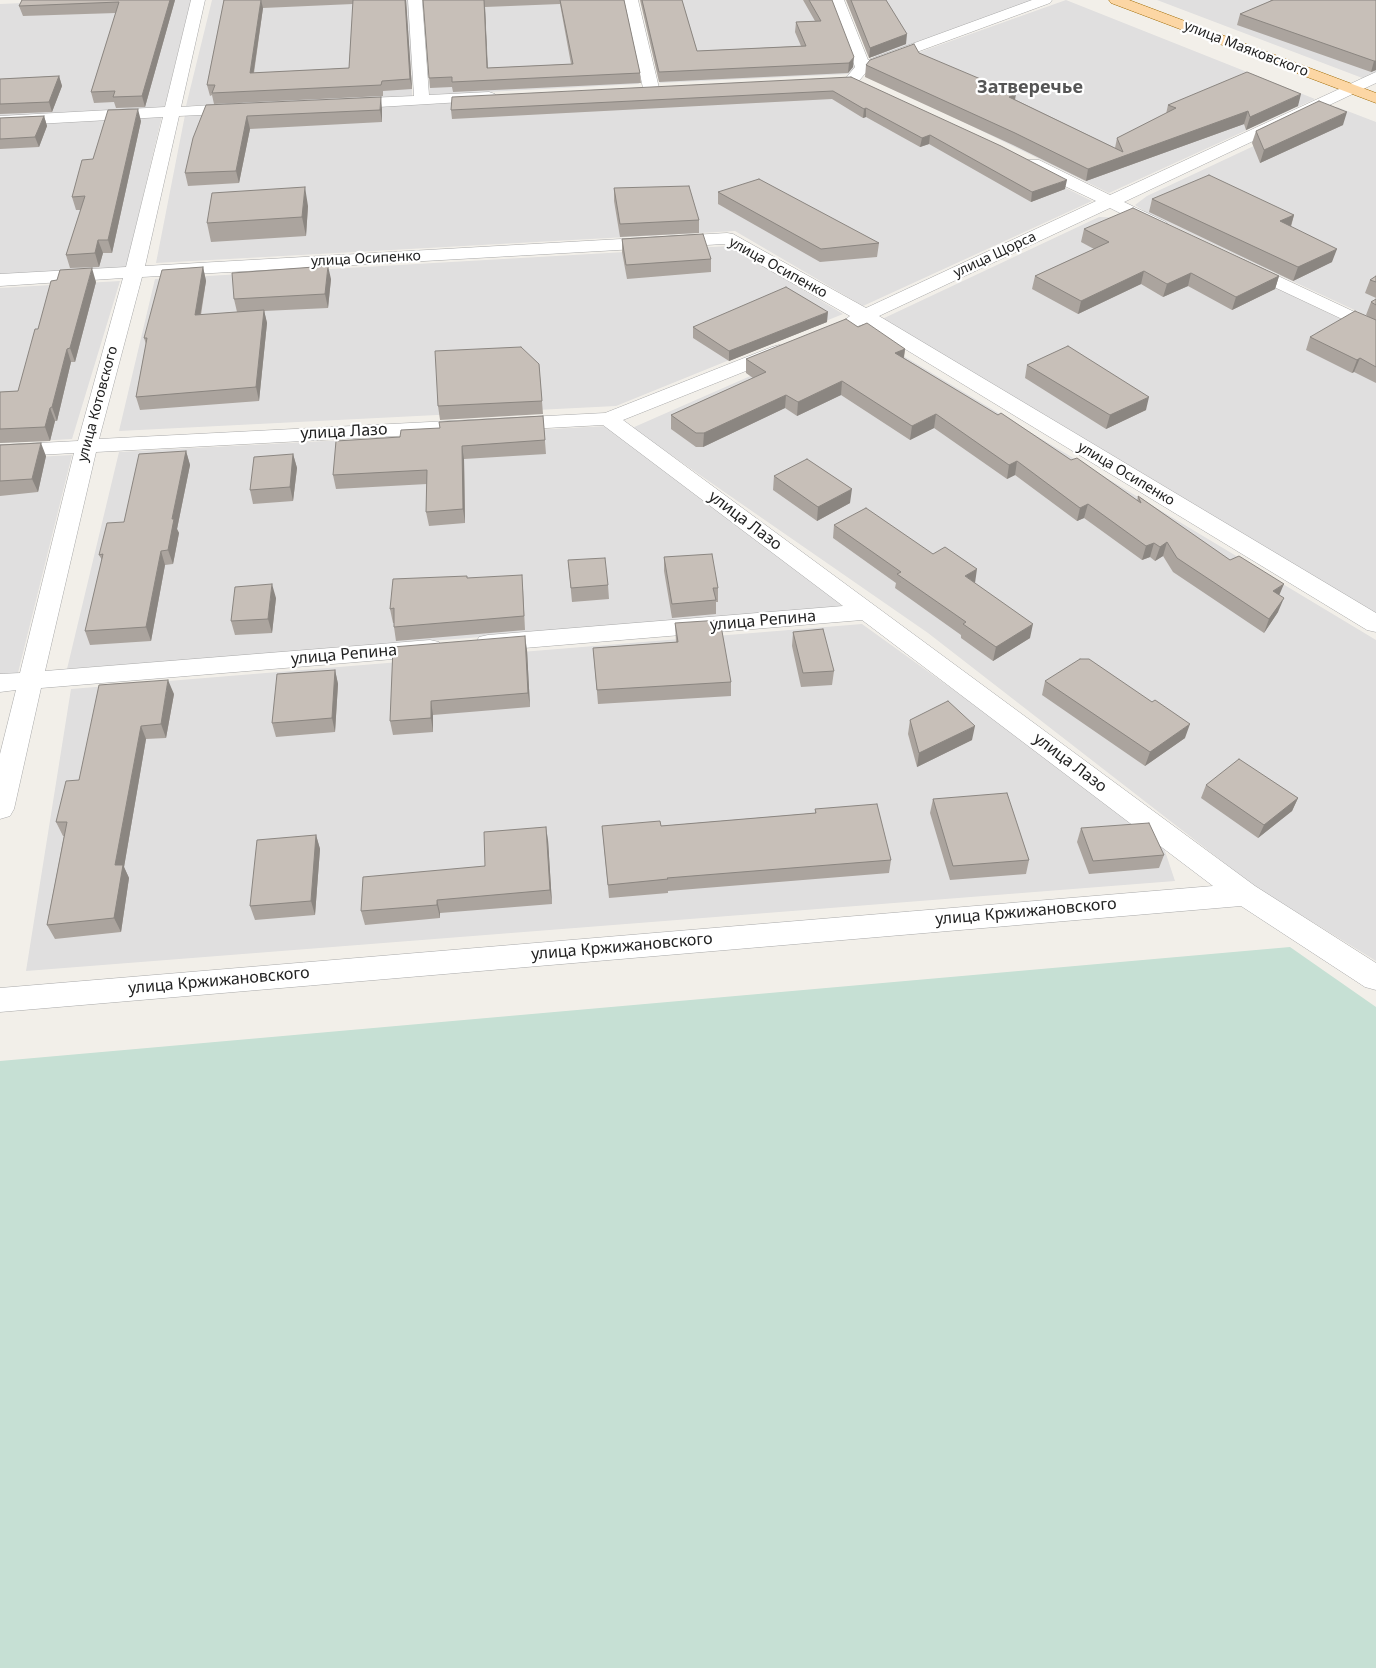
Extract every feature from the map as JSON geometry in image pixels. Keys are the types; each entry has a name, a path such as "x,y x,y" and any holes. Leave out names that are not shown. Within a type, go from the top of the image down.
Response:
{"main road":[{"name":"улица Маяковского","path":"1116,0 1376,98"}],"street":[{"name":"улица Котовского","path":"0,808 87,445 134,272 198,0"},
{"path":"415,0 422,100"},
{"path":"631,0 651,88"},
{"path":"837,0 858,73 869,85"},
{"path":"835,80 858,73 1045,0"},
{"name":"улица Щорса","path":"834,329 1376,77"},
{"path":"631,90 670,88"},
{"path":"330,104 502,96"},
{"path":"0,121 261,108"},
{"path":"1023,159 1177,234"},
{"name":"улица Осипенко","path":"0,280 728,238 865,316 1376,624"},
{"path":"1229,258 1376,329"},
{"path":"608,419 792,346"},
{"name":"улица Лазо","path":"0,451 608,419 1245,894 1376,978"},
{"name":"улица Репина","path":"0,683 868,612"},
{"name":"улица Кржижановского","path":"0,1000 1245,894"}],"shaded area":[{"path":"91,0 191,0 164,109 0,116 0,4"},
{"path":"212,0 410,0 412,96 186,106"},
{"path":"424,0 623,0 639,84 430,95"},
{"path":"642,0 830,0 858,67 849,74 660,83"},
{"path":"848,0 1034,0 875,57 867,53"},
{"path":"1066,0 1315,99 1109,193 867,75 878,67"},
{"path":"1157,0 1376,0 1376,74 1365,79"},
{"path":"855,84 1092,201 863,306 735,231 156,263 185,115"},
{"path":"1337,107 1376,122 1376,320 1152,216 1135,205 1147,196"},
{"path":"162,116 126,268 0,275 0,124"},
{"path":"1099,217 1131,218 1376,336 1376,613 880,320"},
{"path":"730,246 843,314 616,406 119,431 155,279"},
{"path":"120,281 72,439 0,443 0,288"},
{"path":"867,334 1376,640 1376,961 1254,886 928,633 632,428 837,338"},
{"path":"608,426 820,579 844,609 67,669 119,452"},
{"path":"72,455 18,673 0,674 0,459"},
{"path":"862,624 1161,839 1175,881 26,971 71,689"}],"green space":[{"path":"1290,947 1376,1007 1376,1668 0,1668 0,1061"}],"building":[{"path":"22,0 170,0 142,96 113,97 115,91 91,92 119,2 19,6"},
{"path":"224,0 261,0 250,73 349,68 353,0 405,0 410,79 382,81 381,85 212,93 215,85 207,85"},
{"path":"423,0 484,0 487,68 573,64 560,0 624,0 640,73 452,82 452,77 429,78"},
{"path":"642,0 682,0 697,51 806,46 796,22 821,21 809,0 832,0 854,57 849,63 659,72"},
{"path":"851,0 886,0 907,34 870,48"},
{"path":"1273,0 1376,0 1376,61 1240,14"},
{"path":"914,44 919,53 1016,94 1009,97 1123,152 1117,138 1176,108 1168,105 1247,72 1301,94 1250,117 1248,111 1088,169 1015,133 866,65 870,60"},
{"path":"59,76 49,102 0,104 0,79"},
{"path":"851,77 1001,146 1067,180 1032,192 930,135 922,138 833,91 451,110 452,97"},
{"path":"381,97 380,110 247,116 236,171 185,173 193,138 206,105"},
{"path":"1319,101 1347,112 1264,150 1256,131"},
{"path":"138,109 108,240 98,240 95,253 66,255 85,196 72,197 82,160 93,159 108,110"},
{"path":"44,116 35,137 0,139 0,118"},
{"path":"1209,175 1294,215 1280,221 1337,249 1298,267 1152,199"},
{"path":"759,179 879,243 821,249 718,192"},
{"path":"689,186 699,220 620,224 614,188"},
{"path":"305,187 302,217 207,223 212,193"},
{"path":"1133,208 1279,276 1236,297 1191,273 1167,284 1144,271 1081,301 1035,276 1109,242 1084,229"},
{"path":"703,234 711,259 626,265 622,239"},
{"path":"328,266 325,294 234,299 232,273"},
{"path":"203,267 195,315 264,310 256,387 136,397 147,338 144,338 162,270"},
{"path":"92,268 70,348 67,349 45,427 0,429 0,392 18,391 35,329 38,329 51,281 57,280 60,270"},
{"path":"1376,276 1376,282 1370,280"},
{"path":"786,287 828,312 729,351 693,327"},
{"path":"1355,311 1376,320 1376,367 1360,358 1357,360 1310,337"},
{"path":"846,319 858,327 867,323 905,349 895,353 998,415 1001,413 1071,460 1077,458 1141,503 1138,496 1230,560 1239,556 1284,584 1273,591 1284,598 1269,619 1177,558 1167,542 1160,547 1154,543 1146,546 1088,504 1080,508 1017,461 1009,465 936,414 912,426 842,381 798,402 786,395 704,433 696,433 671,415 766,372 746,359"},
{"path":"1068,346 1149,397 1110,415 1027,365"},
{"path":"521,347 539,364 542,401 438,406 435,351"},
{"path":"543,416 545,440 462,446 463,509 426,512 427,470 333,475 336,441 400,437 401,430 440,428 439,422"},
{"path":"41,443 32,479 0,481 0,445"},
{"path":"186,451 172,519 174,519 168,550 161,551 146,627 85,631 103,554 99,555 107,523 124,522 139,454"},
{"path":"293,454 290,487 250,490 254,457"},
{"path":"807,459 852,489 818,507 774,476"},
{"path":"866,508 933,554 945,547 977,569 965,576 1033,624 996,647 963,624 966,622 897,574 901,572 834,525"},
{"path":"712,554 718,588 713,588 716,600 672,604 664,557"},
{"path":"605,558 608,585 571,588 568,560"},
{"path":"522,575 524,616 394,627 394,608 390,609 393,579"},
{"path":"272,584 268,619 231,621 235,587"},
{"path":"720,620 731,682 597,690 593,648 678,642 675,623"},
{"path":"823,629 834,671 803,673 793,632"},
{"path":"525,636 528,693 431,701 431,718 390,721 393,647"},
{"path":"1080,659 1089,659 1152,702 1155,700 1190,724 1150,752 1045,681"},
{"path":"335,670 332,718 272,723 277,674"},
{"path":"168,680 161,724 141,726 115,865 123,865 114,918 47,925 67,822 56,822 66,781 79,780 99,685"},
{"path":"948,701 975,726 919,753 910,720"},
{"path":"1239,759 1298,798 1264,825 1206,785"},
{"path":"1007,793 1029,860 953,866 933,799"},
{"path":"877,804 891,860 667,878 608,885 602,826 660,821 661,826 816,813 815,809"},
{"path":"1149,823 1164,855 1093,861 1081,828"},
{"path":"546,827 550,890 437,900 437,905 361,911 363,877 485,866 484,832"},
{"path":"316,835 311,901 250,906 257,840"}],"district":[{"name":"Затверечье","path":"1030,88"}]}
